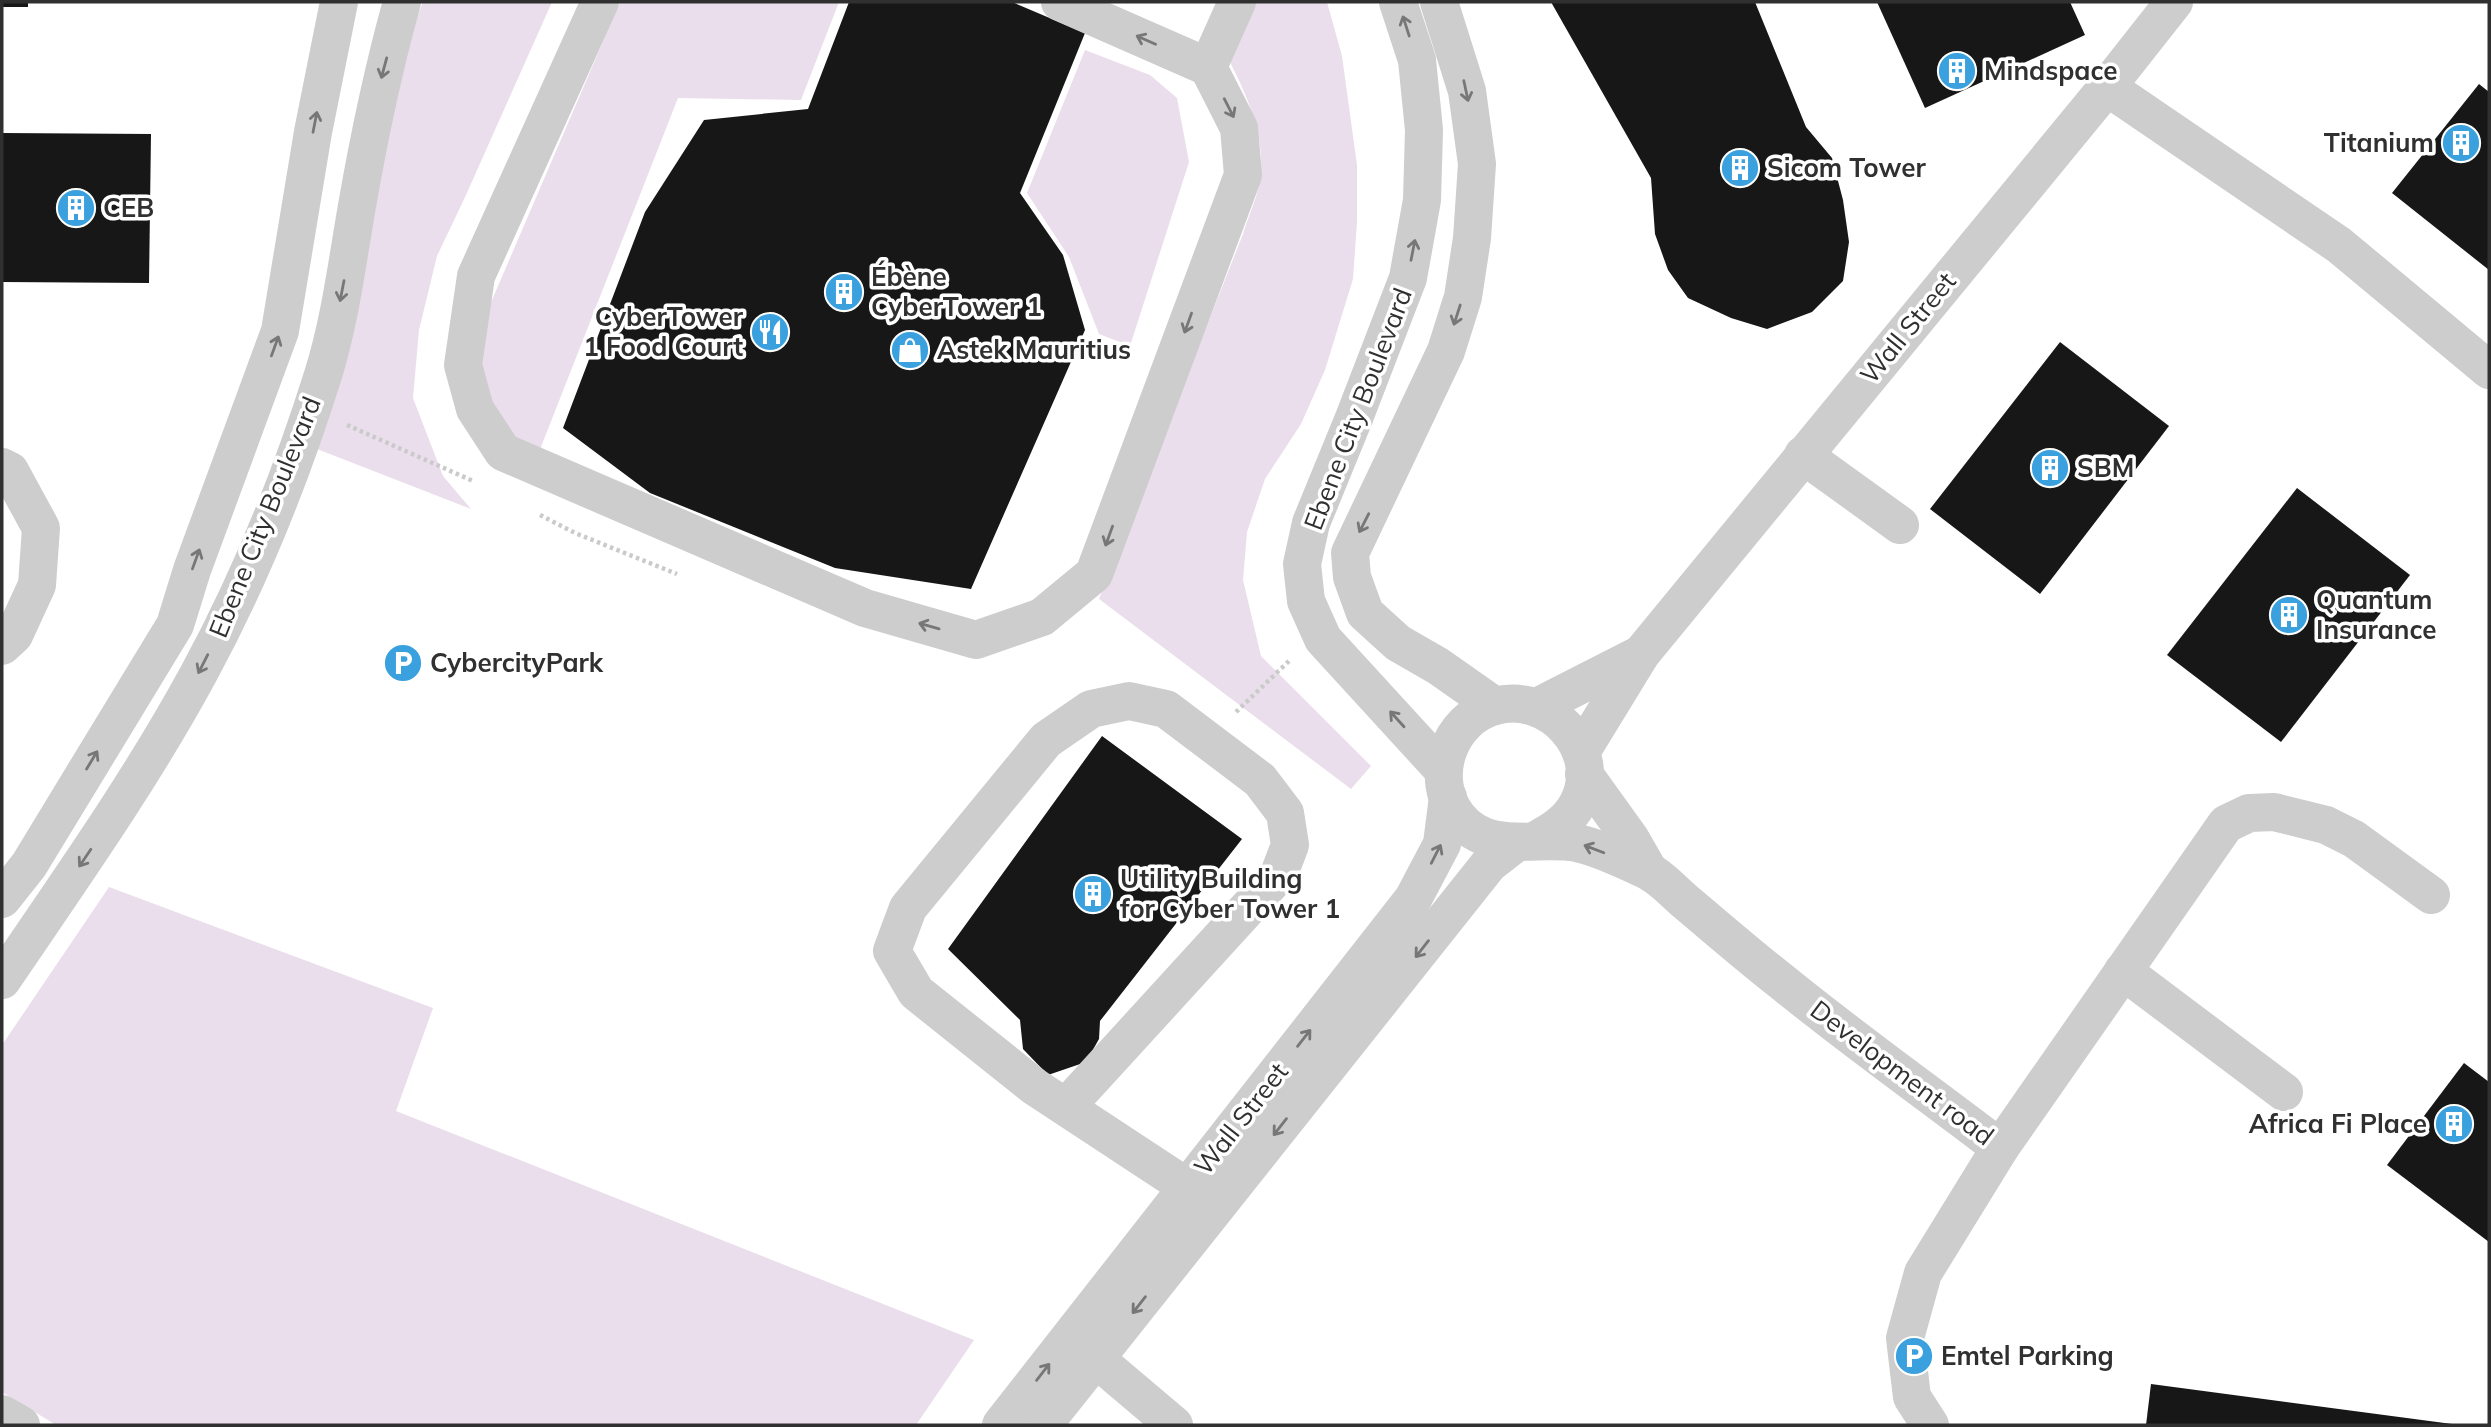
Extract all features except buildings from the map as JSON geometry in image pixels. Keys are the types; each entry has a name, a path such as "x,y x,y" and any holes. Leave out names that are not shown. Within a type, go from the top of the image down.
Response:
{"street":[{"name":"Ebene City Boulevard","path":"2,900 29,865 174,625 280,331 313,132 339,2"},
{"name":"Ebene City Boulevard","path":"2,980 123,802 199,672 238,595 276,503 323,374 337,321 382,77 402,2"},
{"path":"600,2 476,276 463,365 475,410 503,452 865,608 976,640 1042,617 1094,575 1243,175 1239,128 1208,67 1060,2"},
{"path":"1208,67 1237,2"},
{"name":"Ebene City Boulevard","path":"1398,2 1416,60 1424,130 1422,200 1408,278 1311,523 1302,564 1306,601 1324,639 1445,783"},
{"name":"Ebene City Boulevard","path":"1439,2 1466,91 1477,164 1472,238 1463,297 1446,351 1350,553 1352,577 1365,613 1398,643 1438,666 1495,706"},
{"name":"Wall Street","path":"1583,763 1641,654 2174,2"},
{"path":"2106,88 2340,245 2489,370"},
{"path":"1803,455 1900,525"},
{"path":"2,467 10,471 41,528 37,585 14,635 2,646"},
{"name":"Wall Street","path":"1537,707 1641,654"},
{"path":"1066,1107 1279,874 1290,845 1285,813 1260,780 1166,709 1129,701 1091,709 1046,740 908,908 892,951 916,992 1035,1087 1187,1187"},
{"path":"1517,703 1537,707 1556,718 1571,733 1583,763 1649,871 1579,844 1496,841 1475,832 1458,817 1445,783 1448,749 1459,729 1475,715 1495,706 1517,703"},
{"path":"1043,1425 1489,864 1526,842 1555,830 1571,815 1580,800 1583,763"},
{"name":"Wall Street","path":"1000,1425 1413,899 1442,844 1445,783"},
{"name":"Development road","path":"1649,871 1782,982 2000,1148 2226,824 2249,813 2274,812 2326,825 2354,839 2431,895"},
{"path":"2123,971 2284,1092"},
{"path":"1930,1425 1912,1397 1905,1338 1923,1273 2000,1148"},
{"path":"1096,1359 1174,1425"},
{"path":"2,1415 21,1425"}],"path":[{"path":"1211,743 1233,714 1289,661 1324,639"}],"shaded area":[{"path":"423,2 552,2 437,256 419,330 413,398 443,476 471,509 317,449 410,35"},
{"path":"620,2 839,2 801,100 678,98 539,452 506,440 478,366 489,307"},
{"path":"1252,2 1327,2 1342,56 1357,165 1353,279 1325,370 1301,424 1265,479 1247,532 1243,580 1261,656 1371,766 1351,789 1099,599 1259,187 1261,165 1258,133 1249,103 1229,60"},
{"path":"1085,50 1150,75 1177,98 1189,162 1130,346 1099,334 1069,257 1027,193"},
{"path":"109,887 433,1008 396,1111 974,1340 916,1425 56,1425 2,1392 2,1045"}],"place":[{"name":"Mindspace","path":"1957,71"},
{"name":"Titanium","path":"2461,143"},
{"name":"Sicom Tower","path":"1740,168"},
{"name":"CEB","path":"76,208"},
{"name":"Ébène CyberTower 1","path":"844,292"},
{"name":"CyberTower 1 Food Court","path":"770,332"},
{"name":"Astek Mauritius","path":"910,350"},
{"name":"SBM","path":"2050,468"},
{"name":"Quantum Insurance","path":"2289,615"},
{"name":"CybercityPark","path":"403,663"},
{"name":"Utility Building for Cyber Tower 1","path":"1093,894"},
{"name":"Africa Fi Place","path":"2454,1124"},
{"name":"Emtel Parking","path":"1914,1356"}]}
